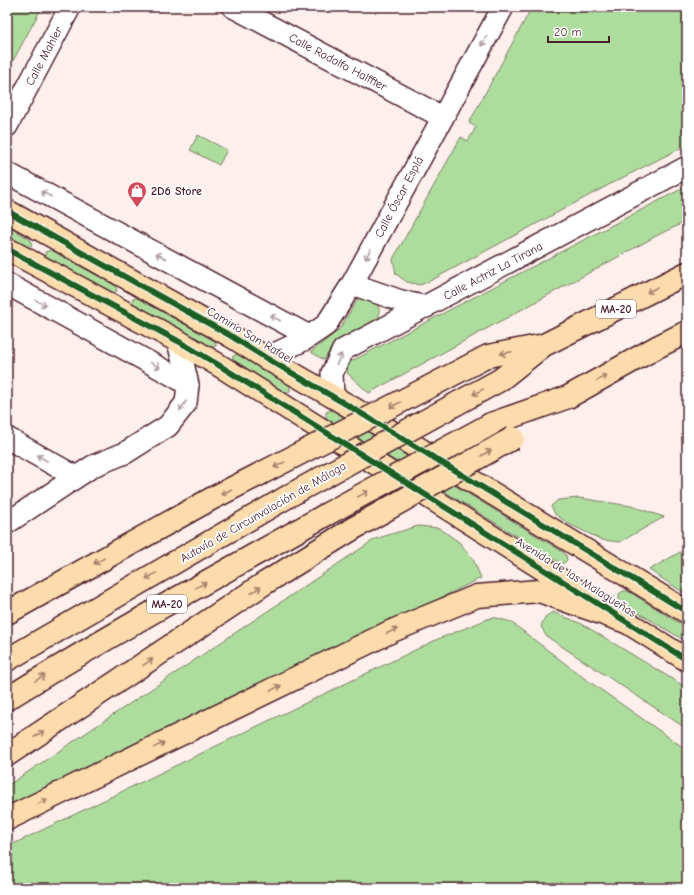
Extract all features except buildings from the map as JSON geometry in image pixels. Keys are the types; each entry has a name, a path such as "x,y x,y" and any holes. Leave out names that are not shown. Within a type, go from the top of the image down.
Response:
{"main road":[{"name":"Camino San Rafael","path":"7,211 231,336 478,484 687,612"},
{"path":"7,249 178,341"},
{"name":"Autovía de Circunvalación de Málaga","path":"7,660 294,493 500,380 544,345 687,273"},
{"name":"MA-20","path":"7,699 180,597 490,424 568,397 657,347 687,332"},
{"name":"Avenida de las Malagueñas","path":"178,341 454,512 687,660"},
{"path":"7,612 211,499 488,356 544,345"},
{"path":"7,755 265,584 354,528 513,438 568,397"},
{"path":"7,819 392,631 477,596 539,591 629,623"}],"street":[{"name":"Calle Mahler","path":"7,126 70,7"},
{"name":"Calle Rodolfo Halffter","path":"233,7 442,117"},
{"name":"Calle Óscar Esplá","path":"266,358 309,336 326,325 352,284 503,7"},
{"name":"Calle Actriz La Tirana","path":"333,397 332,373 343,350 687,167"},
{"name":"Camino San Rafael","path":"7,173 309,336"},
{"path":"7,284 188,385"},
{"path":"352,284 401,301 426,307"},
{"path":"380,330 386,315 384,295"},
{"path":"8,521 93,466 125,453 168,426 186,403 188,385 178,341"},
{"path":"7,438 76,477"}],"green space":[{"path":"7,7 42,7 7,72"},
{"path":"532,7 687,7 687,145 616,181 430,281 420,285 407,282 396,274 393,259 461,137 468,141 476,127 469,123"},
{"path":"198,135 227,150 219,165 190,150"},
{"path":"687,186 687,221 660,234 369,393 347,373 348,363"},
{"path":"7,226 30,239 32,245 27,247 7,236"},
{"path":"51,250 116,286 117,291 112,294 46,258 45,252"},
{"path":"366,295 377,303 379,317 371,325 331,348 324,360 311,352 339,330 358,299"},
{"path":"137,298 216,341 216,346 209,348 133,305 132,299"},
{"path":"237,354 290,385 290,391 284,393 232,362 233,356"},
{"path":"332,410 563,552 566,555 567,560 564,563 560,563 326,418 326,412"},
{"path":"579,498 631,506 664,517 620,542 602,540 569,524 555,514 551,506 558,500"},
{"path":"418,526 439,528 459,542 473,559 481,578 7,810 7,786 375,539"},
{"path":"687,548 687,595 649,570"},
{"path":"623,591 628,591 687,628 687,642 624,604 619,599 619,594"},
{"path":"553,612 582,624 687,688 687,729 546,636 541,626 545,617"},
{"path":"493,617 511,622 584,678 687,750 687,888 7,888 7,847 438,639"}],"cycle path":[{"path":"7,211 231,336 349,406 687,612"},
{"path":"7,249 178,341 217,364 687,660"}],"place":[{"name":"2D6 Store","path":"137,208"}]}
